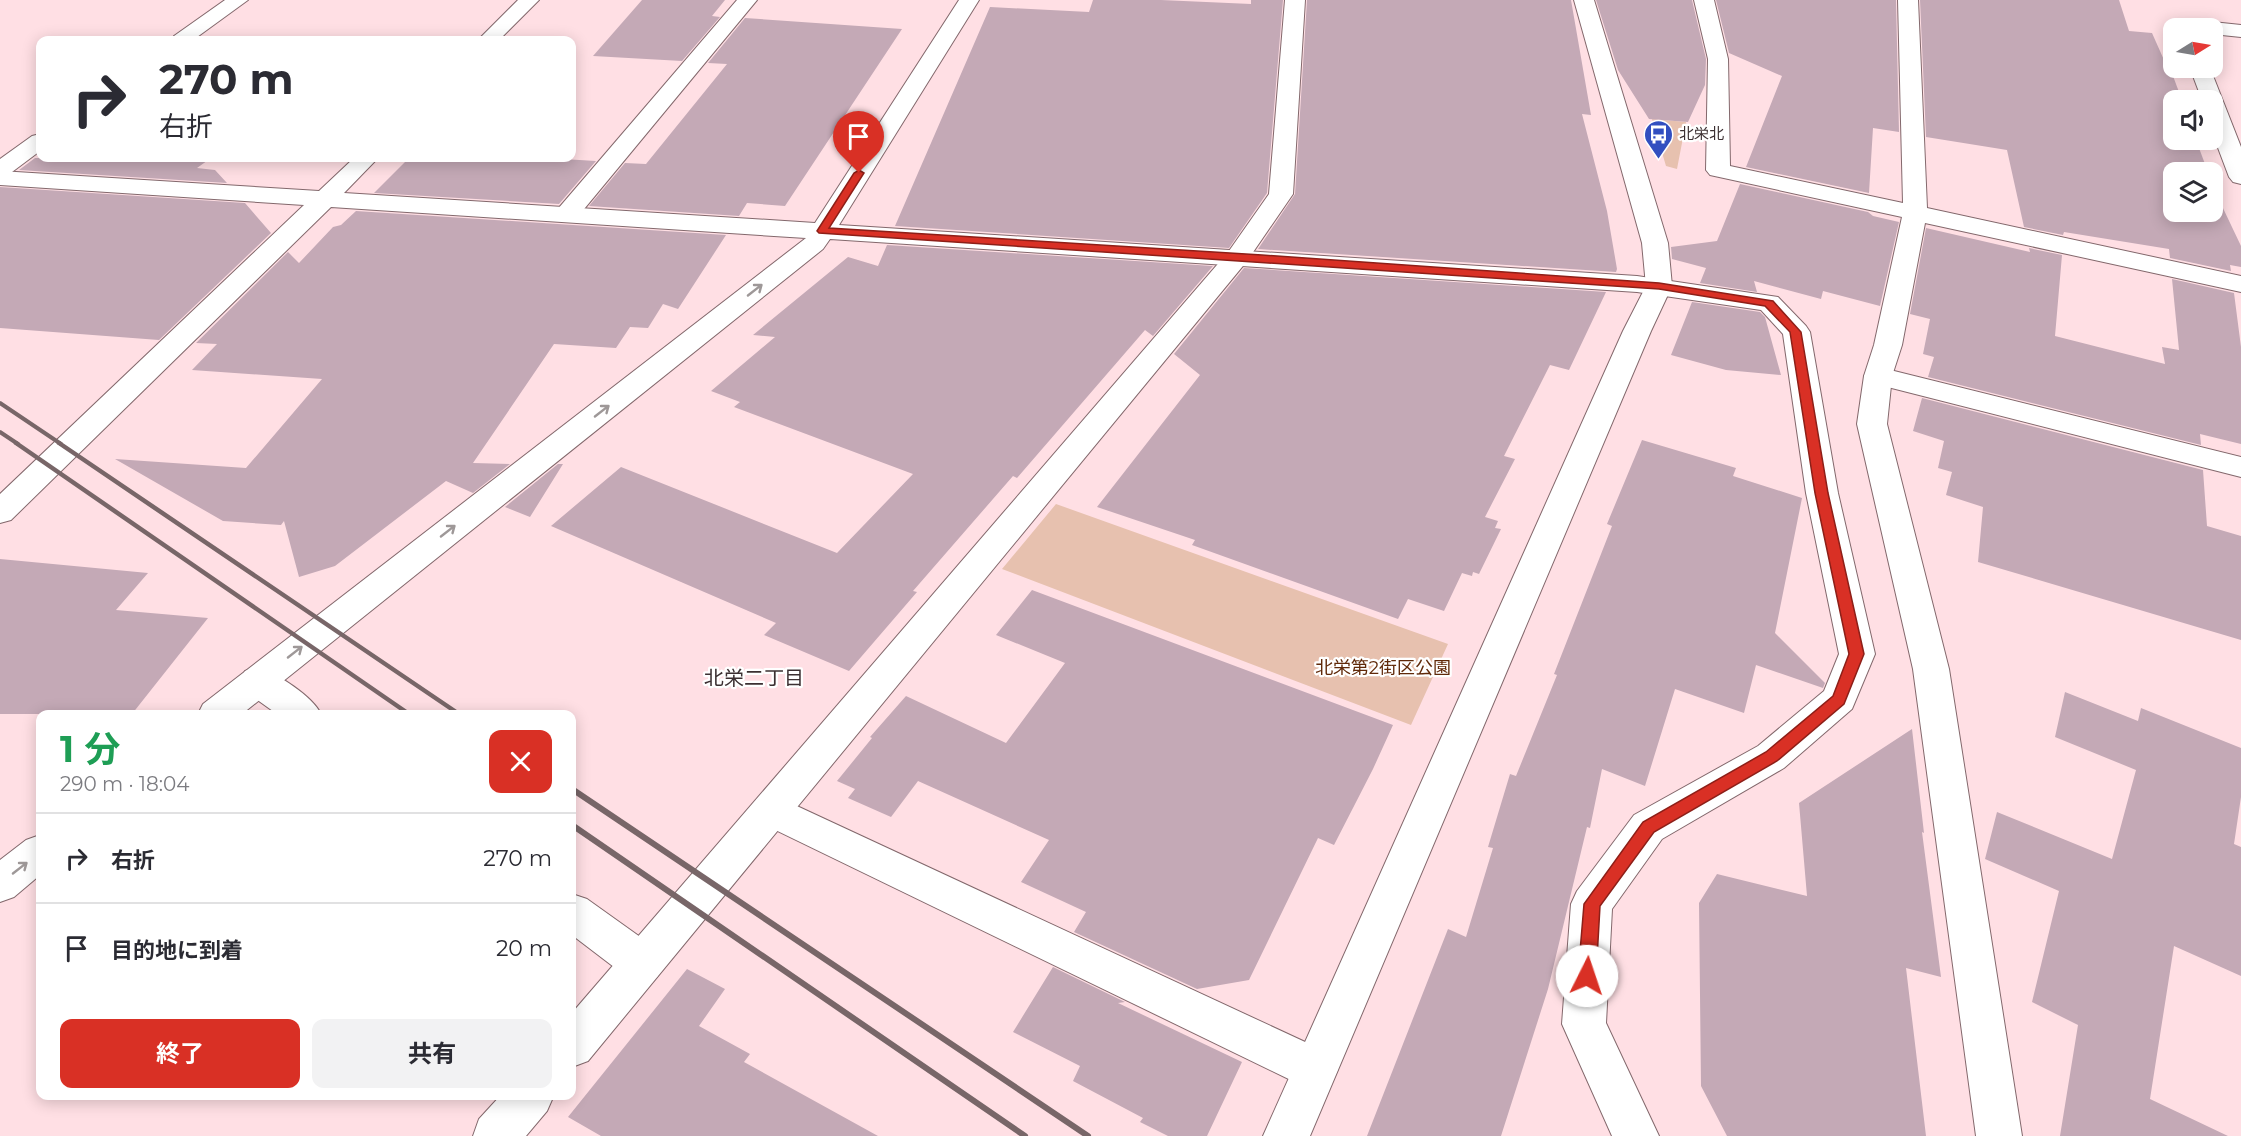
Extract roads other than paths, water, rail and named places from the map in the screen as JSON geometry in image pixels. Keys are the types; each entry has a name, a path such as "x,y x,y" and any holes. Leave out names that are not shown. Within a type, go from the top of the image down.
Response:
{"street":[{"path":"187,36 238,0"},
{"path":"492,36 529,0"},
{"path":"566,215 747,0"},
{"path":"221,710 814,244 969,0"},
{"path":"576,1042 1238,256 1281,194 1294,0"},
{"path":"1286,1136 1637,330 1659,286 1655,243 1584,0"},
{"path":"1704,0 1718,59 1718,170 2241,284"},
{"path":"1908,0 1915,213 1888,345 1878,376 1872,424 1931,669 1999,1136"},
{"path":"2223,28 2241,31"},
{"path":"2223,120 2233,137 2241,177"},
{"path":"0,170 36,144"},
{"path":"0,512 363,162"},
{"path":"0,178 1238,256 1659,286 1769,303 1796,332 1822,493 1857,654 1839,699 1771,757 1648,827 1592,904 1584,1024 1636,1136"},
{"path":"1878,376 2241,467"},
{"path":"258,681 298,710"},
{"path":"771,810 1315,1069"},
{"path":"0,884 36,855"},
{"path":"576,915 642,963"},
{"path":"496,1136 527,1100"}],"railway":[{"path":"0,403 61,444"},
{"path":"0,432 18,444"},
{"path":"16,443 403,710"},
{"path":"59,443 453,710"},
{"path":"576,792 1088,1136"},
{"path":"576,828 1025,1136"}],"place":[{"name":"北栄北","path":"1658,160"}],"district":[{"name":"北栄二丁目","path":"754,678"}],"park label":[{"name":"北栄第2街区公園","path":"1383,668"}]}
